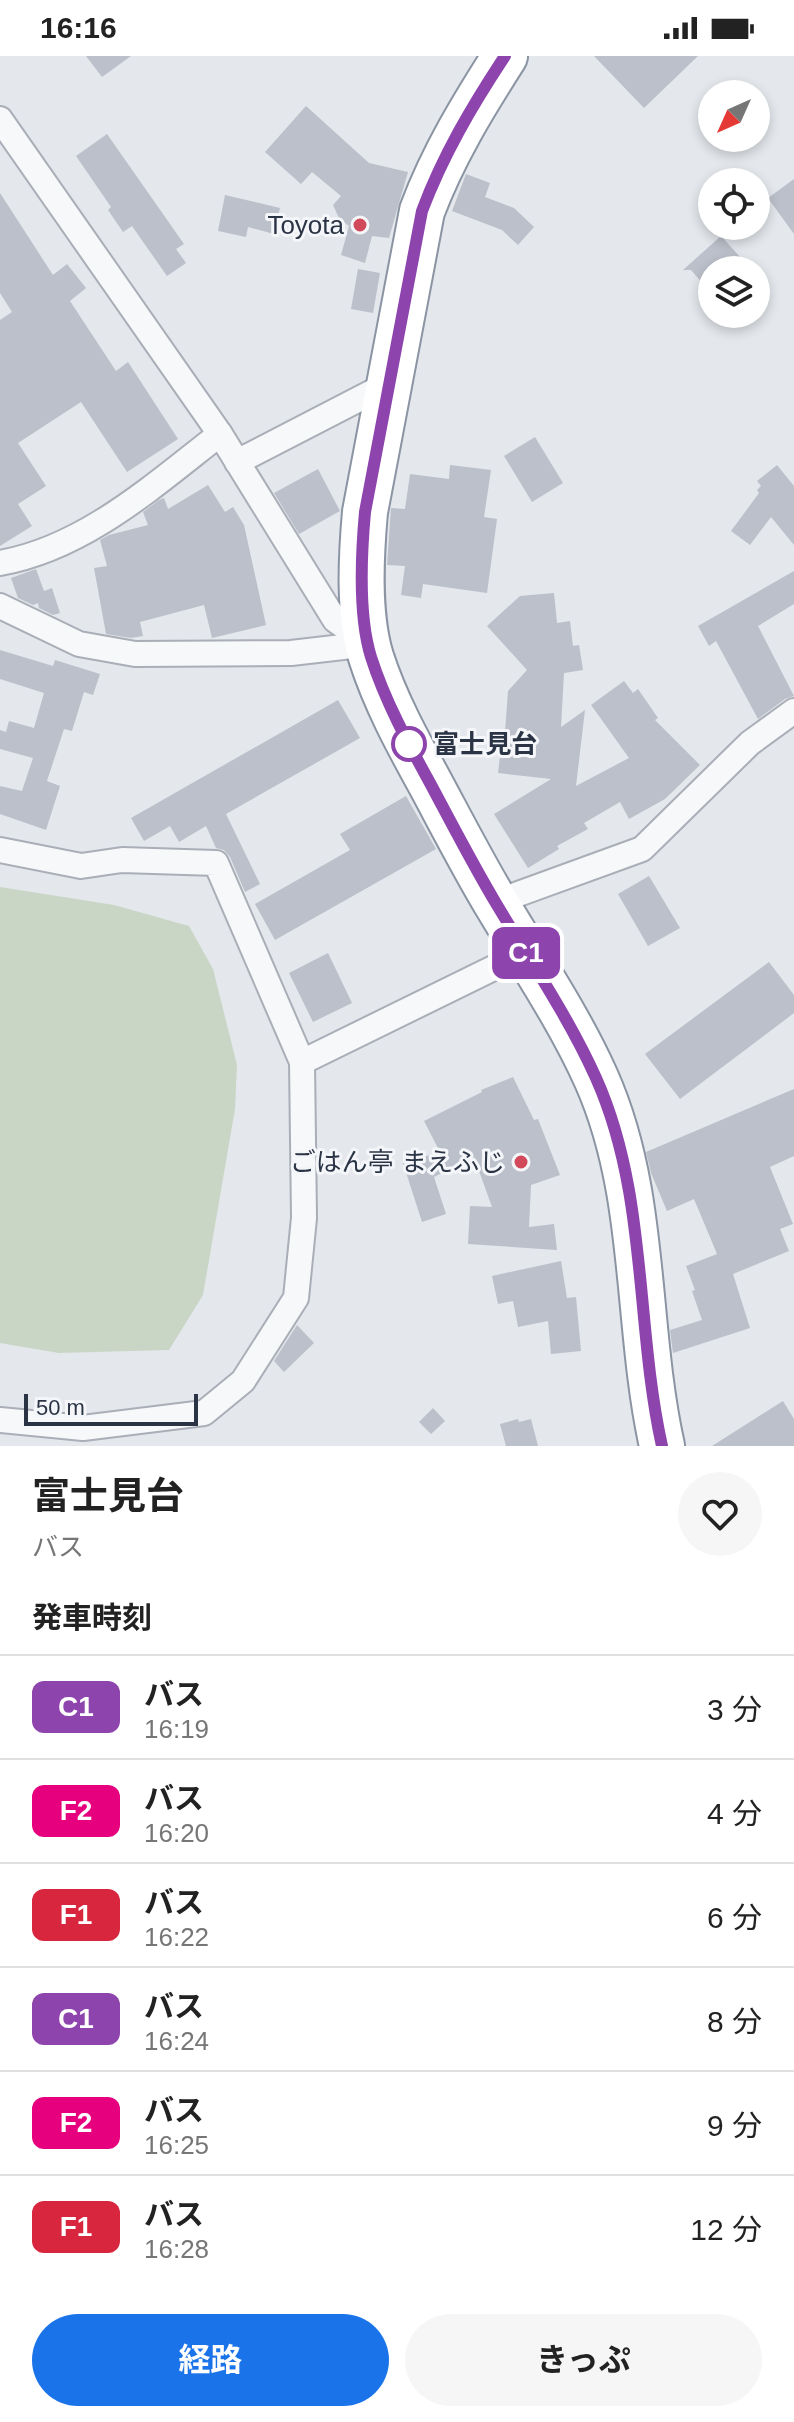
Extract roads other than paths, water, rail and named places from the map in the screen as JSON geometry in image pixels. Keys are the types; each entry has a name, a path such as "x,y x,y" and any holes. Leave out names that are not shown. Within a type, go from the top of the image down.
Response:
{"highway":[{"path":"505,56 467,114 438,168 422,211 365,512 361,561 369,644 408,742 596,1078 616,1130 634,1222 648,1375 662,1446"}],"street":[{"path":"0,119 220,434 335,620 369,644"},
{"path":"237,462 388,384"},
{"path":"0,563 26,558 116,516 220,434"},
{"path":"0,607 79,644 135,654 291,653 369,644"},
{"path":"496,902 642,849 750,743 794,711"},
{"path":"0,850 81,866 122,860 216,863 302,1062 304,1218 296,1298 243,1381 204,1413 83,1428 0,1420"},
{"path":"302,1062 526,952"}],"place":[{"name":"Toyota","path":"360,225"},
{"name":"富士見台","path":"409,744"},
{"name":"ごはん亭 まえふじ","path":"521,1162"}]}
